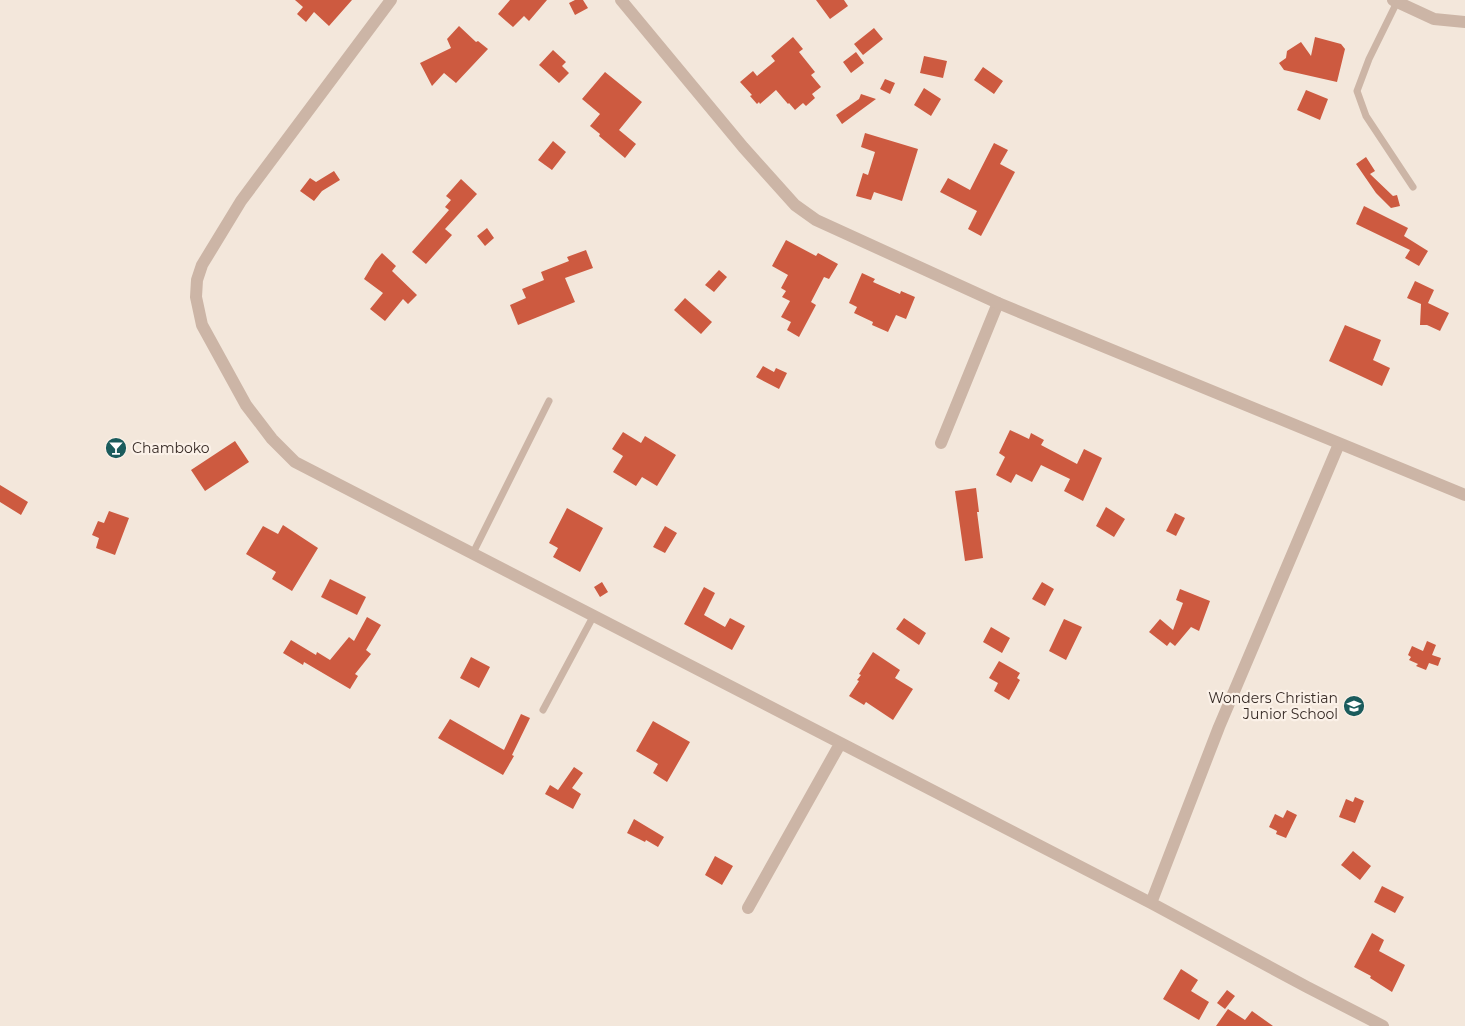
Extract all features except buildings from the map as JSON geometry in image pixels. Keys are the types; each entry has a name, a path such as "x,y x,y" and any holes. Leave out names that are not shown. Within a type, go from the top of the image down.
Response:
{"street":[{"path":"391,0 241,201 202,265 197,280 196,297 202,325 246,405 272,439 295,462 1151,903 1383,1026"},
{"path":"621,0 743,147 795,205 816,220 998,303 1465,495"},
{"path":"1395,1 1434,19 1465,22"},
{"path":"941,443 998,303"},
{"path":"1151,903 1219,727 1339,444"},
{"path":"748,908 840,744"}],"lane":[{"path":"1395,1 1368,60 1357,91 1366,116 1413,187"},
{"path":"473,553 549,401"},
{"path":"543,710 594,615"}],"place":[{"name":"Chamboko","path":"116,448"},
{"name":"Wonders Christian Junior School","path":"1354,706"}]}
